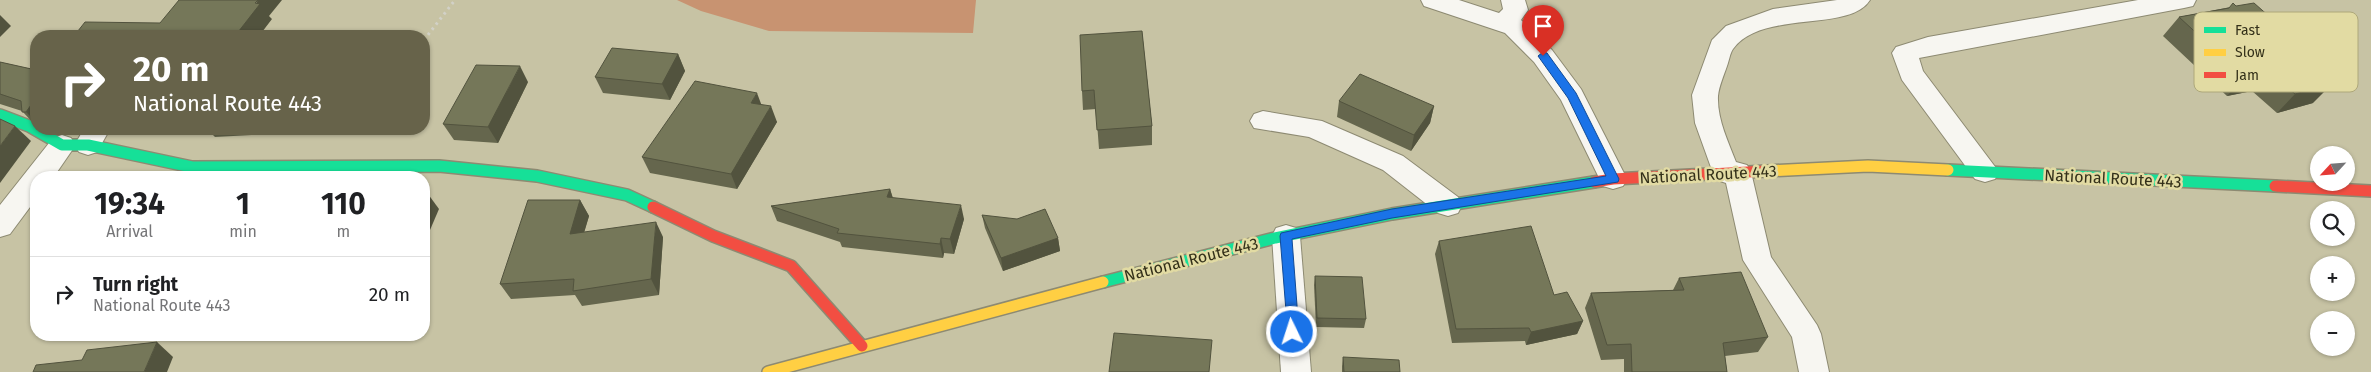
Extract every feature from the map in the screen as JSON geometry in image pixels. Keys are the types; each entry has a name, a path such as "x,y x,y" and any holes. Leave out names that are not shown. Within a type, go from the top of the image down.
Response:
{"main road":[{"path":"0,115 30,126"},
{"path":"66,135 192,167 439,166 537,176 627,195 713,236 791,266 862,346"},
{"name":"National Route 443","path":"768,372 1062,292 1286,236 1392,214 1614,179 1868,166 2371,191"}],"street":[{"path":"1433,0 1514,27 1543,56 1572,96 1614,179"},
{"path":"1504,24 1516,10 1513,0"},
{"path":"1814,372 1806,334 1757,260 1732,173 1708,123 1705,95 1721,46 1735,32 1782,15 1836,10 1858,0"},
{"path":"1985,172 1911,74 1905,53 1928,46 2184,0"},
{"path":"1263,121 1313,128 1393,163 1448,205"},
{"path":"45,171 82,139"},
{"path":"0,226 30,187"},
{"path":"1286,236 1296,372"}],"path":[{"path":"430,32 455,0"}],"shaded area":[{"path":"677,0 976,0 973,33 769,31 701,11"}],"building":[{"path":"179,0 258,0 255,3 260,4 240,30 79,30 85,22 160,23"},
{"path":"2233,3 2236,6 2254,3 2264,12 2207,12 2229,8"},
{"path":"2194,14 2194,31 2179,17"},
{"path":"1142,31 1152,126 1097,130 1094,90 1082,91 1080,35"},
{"path":"612,48 678,54 662,84 595,77"},
{"path":"0,62 30,69 30,106 26,112 22,112 21,101 0,94"},
{"path":"476,65 520,66 488,127 443,124"},
{"path":"1360,74 1434,106 1414,135 1339,101"},
{"path":"695,81 757,93 751,103 771,106 731,174 642,157"},
{"path":"0,119 15,126 0,146"},
{"path":"890,189 887,197 961,205 950,239 941,238 940,244 837,233 839,229 771,206"},
{"path":"528,200 580,200 570,234 656,222 651,279 573,291 574,279 500,284"},
{"path":"1045,209 1058,238 1001,258 982,215 1017,219"},
{"path":"1531,226 1554,295 1567,292 1583,321 1531,332 1529,328 1456,329 1439,241"},
{"path":"1741,272 1768,337 1723,343 1727,372 1632,372 1631,344 1607,345 1591,293 1684,290 1679,278"},
{"path":"1315,276 1362,277 1366,319 1317,318"},
{"path":"1114,333 1212,340 1209,372 1109,372"},
{"path":"157,342 144,372 33,372 36,365 82,360 87,350"},
{"path":"1343,357 1399,360 1400,372 1344,372"}],"traffic: fast":[{"path":"0,115 30,127"},
{"path":"45,135 62,145 88,145 192,167 439,166 537,176 627,195 653,207"},
{"path":"1948,170 2275,186"},
{"path":"1103,282 1275,238 1392,214 1594,182"}],"traffic: slow":[{"path":"1767,171 1868,166 1948,170"},
{"path":"768,372 1103,282"}],"traffic: jam":[{"path":"1594,182 1613,179 1767,171"},
{"path":"2275,186 2371,191"},
{"path":"653,207 713,236 791,266 862,346"}],"route":[{"path":"1292,332 1286,236 1392,214 1614,179 1572,96 1543,56"}]}
